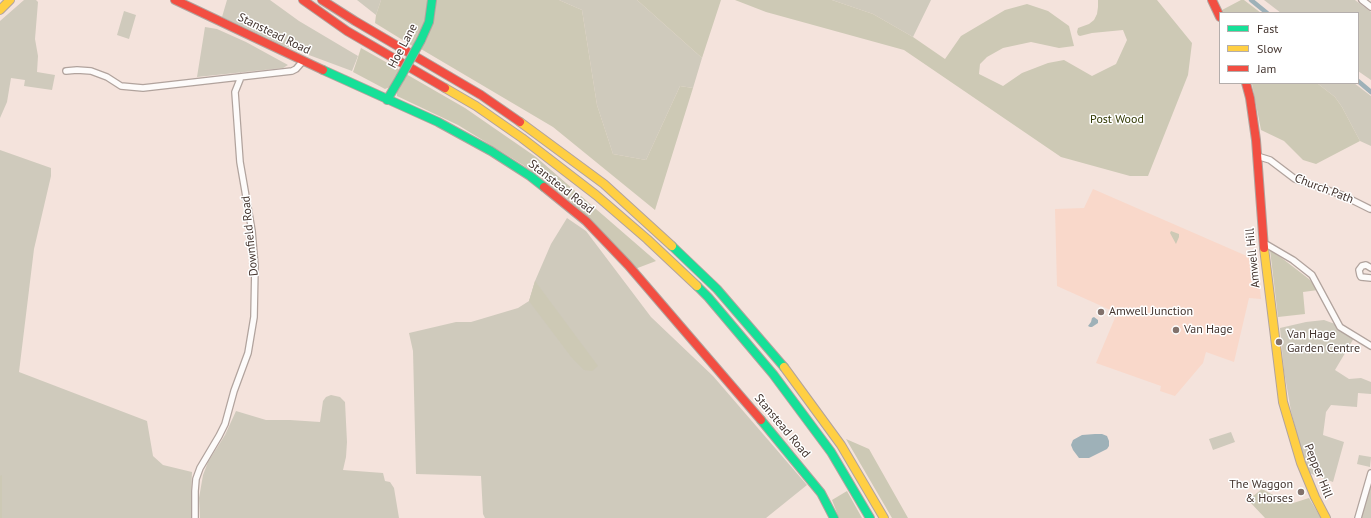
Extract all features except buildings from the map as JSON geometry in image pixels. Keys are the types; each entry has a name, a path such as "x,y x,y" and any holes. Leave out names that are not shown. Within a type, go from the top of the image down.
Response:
{"main road":[{"path":"0,10 10,0"},
{"name":"Stanstead Road","path":"175,0 387,100 438,122 491,151 546,188 586,221 628,264 772,432 821,493 834,518"},
{"path":"295,0 476,106 515,133 596,195 647,239 708,297 773,374 831,452 870,518"},
{"path":"303,0 346,31"},
{"path":"322,0 481,95 528,127 604,184 657,231 717,290 783,366 841,445 884,518"},
{"path":"328,0 355,21"},
{"name":"Hoe Lane","path":"387,100 421,40 429,22 432,0"},
{"path":"1212,0 1219,15"},
{"name":"Amwell Hill","path":"1246,84 1253,118 1262,231 1281,386 1290,431"},
{"name":"Pepper Hill","path":"1290,431 1305,473 1326,518"}],"street":[{"path":"1362,0 1371,7"},
{"path":"66,71 83,70 98,73 121,86 158,86 292,71 296,69 303,61"},
{"name":"Downfield Road","path":"195,518 196,479 200,468 225,424 234,390 248,353 254,317 255,266 252,231 240,162 235,92 241,77"},
{"path":"229,79 236,87"},
{"name":"Church Path","path":"1257,156 1270,160 1295,179 1342,195 1370,209"},
{"path":"1264,244 1293,260 1312,276 1340,327 1370,344"},
{"path":"1371,268 1366,265 1362,266 1359,270 1362,277 1371,278"},
{"path":"1358,518 1371,473"}],"shaded area":[{"path":"24,0 36,0 38,2 35,39 38,56 37,72 55,75 52,90 24,86 25,80 11,78 7,102 0,118 0,21"},
{"path":"227,0 270,0 299,21 358,56 352,71 282,45 222,17"},
{"path":"357,0 381,0 376,15"},
{"path":"559,0 637,0 702,58 693,88 680,86 646,160 613,154 597,105 582,10"},
{"path":"832,0 931,0 913,37 873,14"},
{"path":"1264,0 1355,0 1371,12 1371,80 1359,72 1359,12 1280,12"},
{"path":"124,11 136,15 129,39 117,35"},
{"path":"205,27 217,29 246,42 288,65 283,68 197,77"},
{"path":"1318,84 1355,84 1371,96 1371,146 1360,141 1335,97"},
{"path":"0,150 51,168 51,176 34,249 19,372 147,421 153,456 163,465 192,472 191,498 193,518 2,518 2,476 0,476"},
{"path":"1093,189 1256,260 1261,299 1249,298 1234,362 1206,352 1203,363 1175,396 1160,391 1161,386 1096,363 1117,313 1057,286 1055,209 1084,208"},
{"path":"567,218 586,231 651,317 713,376 807,485 766,518 485,518 483,514 481,476 416,474 413,351 409,333 456,322 471,322 518,308 529,301 535,281 551,244"},
{"path":"1094,317 1098,320 1098,323 1092,327 1088,326 1092,318"},
{"path":"1324,320 1335,324 1338,328 1354,338 1335,370 1349,379 1361,378 1371,382 1371,394 1358,393 1357,407 1331,405 1326,412 1323,435 1344,442 1333,482 1309,473 1291,411 1284,371 1280,328 1306,322"},
{"path":"331,395 340,397 345,402 347,442 343,470 383,473 385,481 390,482 394,488 399,518 200,518 199,498 203,475 208,462 225,435 236,411 266,420 320,422 323,401 326,397"},
{"path":"1231,432 1235,442 1213,450 1209,439"},
{"path":"1095,434 1107,436 1109,446 1107,449 1089,458 1079,458 1071,445 1073,440 1082,435"},
{"path":"1359,455 1371,457 1370,467 1357,464"},
{"path":"1371,486 1371,518 1360,518 1365,505"}],"green space":[{"path":"381,0 428,0 422,31 414,47 375,23"},
{"path":"436,0 559,0 582,10 597,105 613,154 646,160 680,86 693,88 655,210 553,127 421,49 432,26"},
{"path":"637,0 721,0 702,58 646,8"},
{"name":"Post Wood","path":"735,0 832,0 873,14 913,37 945,59 961,36 1005,10 1027,4 1048,11 1069,26 1074,46 1059,48 1031,42 1003,48 987,57 980,64 979,74 1003,86 1022,73 1048,63 1064,60 1092,76 1116,64 1127,40 1123,30 1092,33 1080,36 1077,32 1078,28 1089,24 1094,20 1097,14 1098,0 1157,0 1192,43 1188,75 1148,176 1130,176 1061,157 904,50 766,12"},
{"path":"1241,0 1244,0 1260,12 1223,12 1222,10"},
{"path":"361,48 400,70 390,87 385,89 353,72"},
{"path":"406,74 465,108 536,157 656,261 635,269 598,228 569,200 523,165 458,125 397,96 397,89"},
{"path":"1252,84 1318,84 1335,97 1360,141 1316,164 1303,160 1284,141 1261,130"},
{"path":"1171,231 1179,234 1176,244 1170,233"},
{"path":"1270,250 1309,279 1318,290 1303,292 1305,314 1278,317"},
{"path":"535,281 598,366 592,371 584,370 572,358 529,301"},
{"path":"846,439 869,449 908,518 892,518"},
{"path":"2,475 2,518 0,518 0,476"},
{"path":"1262,489 1290,504 1309,498 1321,518 1265,518 1248,500"},
{"path":"847,491 862,518 839,518 832,500"}],"waterway":[{"path":"1251,0 1266,12"},
{"path":"1359,82 1371,92"}],"traffic: fast":[{"path":"421,40 429,22 432,0"},
{"path":"400,78 421,40"},
{"path":"323,70 438,122 491,151 530,176 544,187"},
{"path":"387,100 400,78"},
{"path":"672,246 717,289 784,367"},
{"path":"697,286 773,374 831,452 870,518"},
{"path":"761,420 821,493 834,518"}],"traffic: slow":[{"path":"0,10 10,0"},
{"path":"445,88 476,106 522,138 596,195 647,239 697,286"},
{"path":"520,122 604,184 672,246"},
{"path":"1264,248 1283,402 1301,463 1315,497 1326,518"},
{"path":"784,367 841,445 884,518"}],"traffic: jam":[{"path":"175,0 323,70"},
{"path":"303,0 347,31 445,88"},
{"path":"322,0 481,95 520,122"},
{"path":"1212,0 1219,15"},
{"path":"1246,84 1250,98 1256,140 1264,248"},
{"path":"544,187 586,221 628,265 761,420"}],"place":[{"name":"Amwell Junction","path":"1101,312"},
{"name":"Van Hage","path":"1176,330"},
{"name":"Van Hage Garden Centre","path":"1279,342"},
{"name":"The Waggon & Horses","path":"1301,492"}]}
